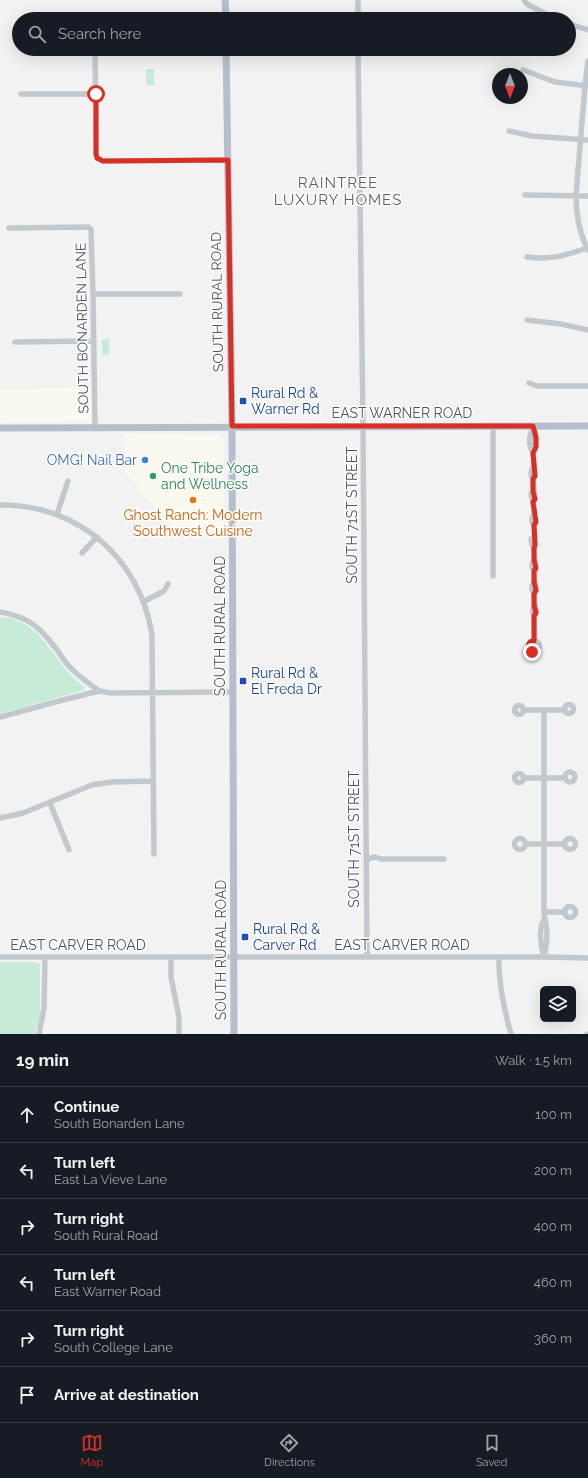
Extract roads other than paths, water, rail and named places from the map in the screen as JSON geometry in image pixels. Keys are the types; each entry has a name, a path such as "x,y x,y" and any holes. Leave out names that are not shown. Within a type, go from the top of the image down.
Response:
{"main road":[{"path":"225,0 226,12"},
{"name":"SOUTH RURAL ROAD","path":"226,56 232,426 234,1034"},
{"name":"EAST WARNER ROAD","path":"0,428 232,426 588,426"}],"street":[{"path":"358,0 358,12"},
{"path":"525,2 543,12"},
{"path":"576,26 588,30"},
{"path":"95,56 97,158 103,161 228,160"},
{"name":"SOUTH 71ST STREET","path":"358,56 364,426 366,957"},
{"path":"527,257 542,259 553,258 587,249 580,230 576,210 576,195 588,61"},
{"path":"528,72 555,82 586,86"},
{"path":"20,94 96,94"},
{"path":"509,131 532,136 588,140"},
{"path":"525,195 588,196"},
{"name":"SOUTH BONARDEN LANE","path":"9,228 88,227 91,229 95,428"},
{"path":"93,294 180,294"},
{"path":"527,320 561,324 588,330"},
{"path":"15,342 94,341"},
{"path":"529,383 537,386 588,386"},
{"path":"493,426 493,576"},
{"path":"533,426 536,437 536,447 533,453 533,467 531,470 531,476 533,479 531,499 533,502 534,515 532,517 532,522 534,525 534,537 532,539 532,545 534,548 534,560 532,563 532,568 534,571 534,582 532,585 532,591 534,594 534,605 532,608 532,613 534,616 534,641"},
{"path":"57,514 68,481"},
{"path":"0,505 30,507 57,514 79,525 96,537 120,561 135,583 143,602 152,635 154,854"},
{"path":"82,553 96,537"},
{"path":"143,602 164,590 168,584"},
{"path":"0,612 24,618 40,629 67,664 79,676 99,691"},
{"path":"0,717 59,700 99,691 111,693 233,692"},
{"path":"524,710 564,710"},
{"path":"544,710 544,920 546,924 544,957"},
{"path":"524,778 565,778"},
{"path":"0,818 50,802 92,785 111,782 153,781"},
{"path":"50,802 69,850"},
{"path":"525,844 565,844"},
{"path":"366,859 375,857 381,859 444,859"},
{"path":"544,912 565,912"},
{"name":"EAST CARVER ROAD","path":"0,957 588,958"},
{"path":"39,1034 44,1008 45,957"},
{"path":"499,957 501,989 505,1015 511,1034"},
{"path":"171,958 171,977 179,1017 179,1034"}],"place":[{"name":"Rural Rd & Warner Rd","path":"243,401"},
{"name":"OMG! Nail Bar","path":"145,460"},
{"name":"One Tribe Yoga and Wellness","path":"153,476"},
{"name":"Ghost Ranch: Modern Southwest Cuisine","path":"193,500"},
{"name":"Rural Rd & El Freda Dr","path":"243,681"},
{"name":"Rural Rd & Carver Rd","path":"245,937"}],"district":[{"name":"RAINTREE LUXURY HOMES","path":"338,192"}]}
